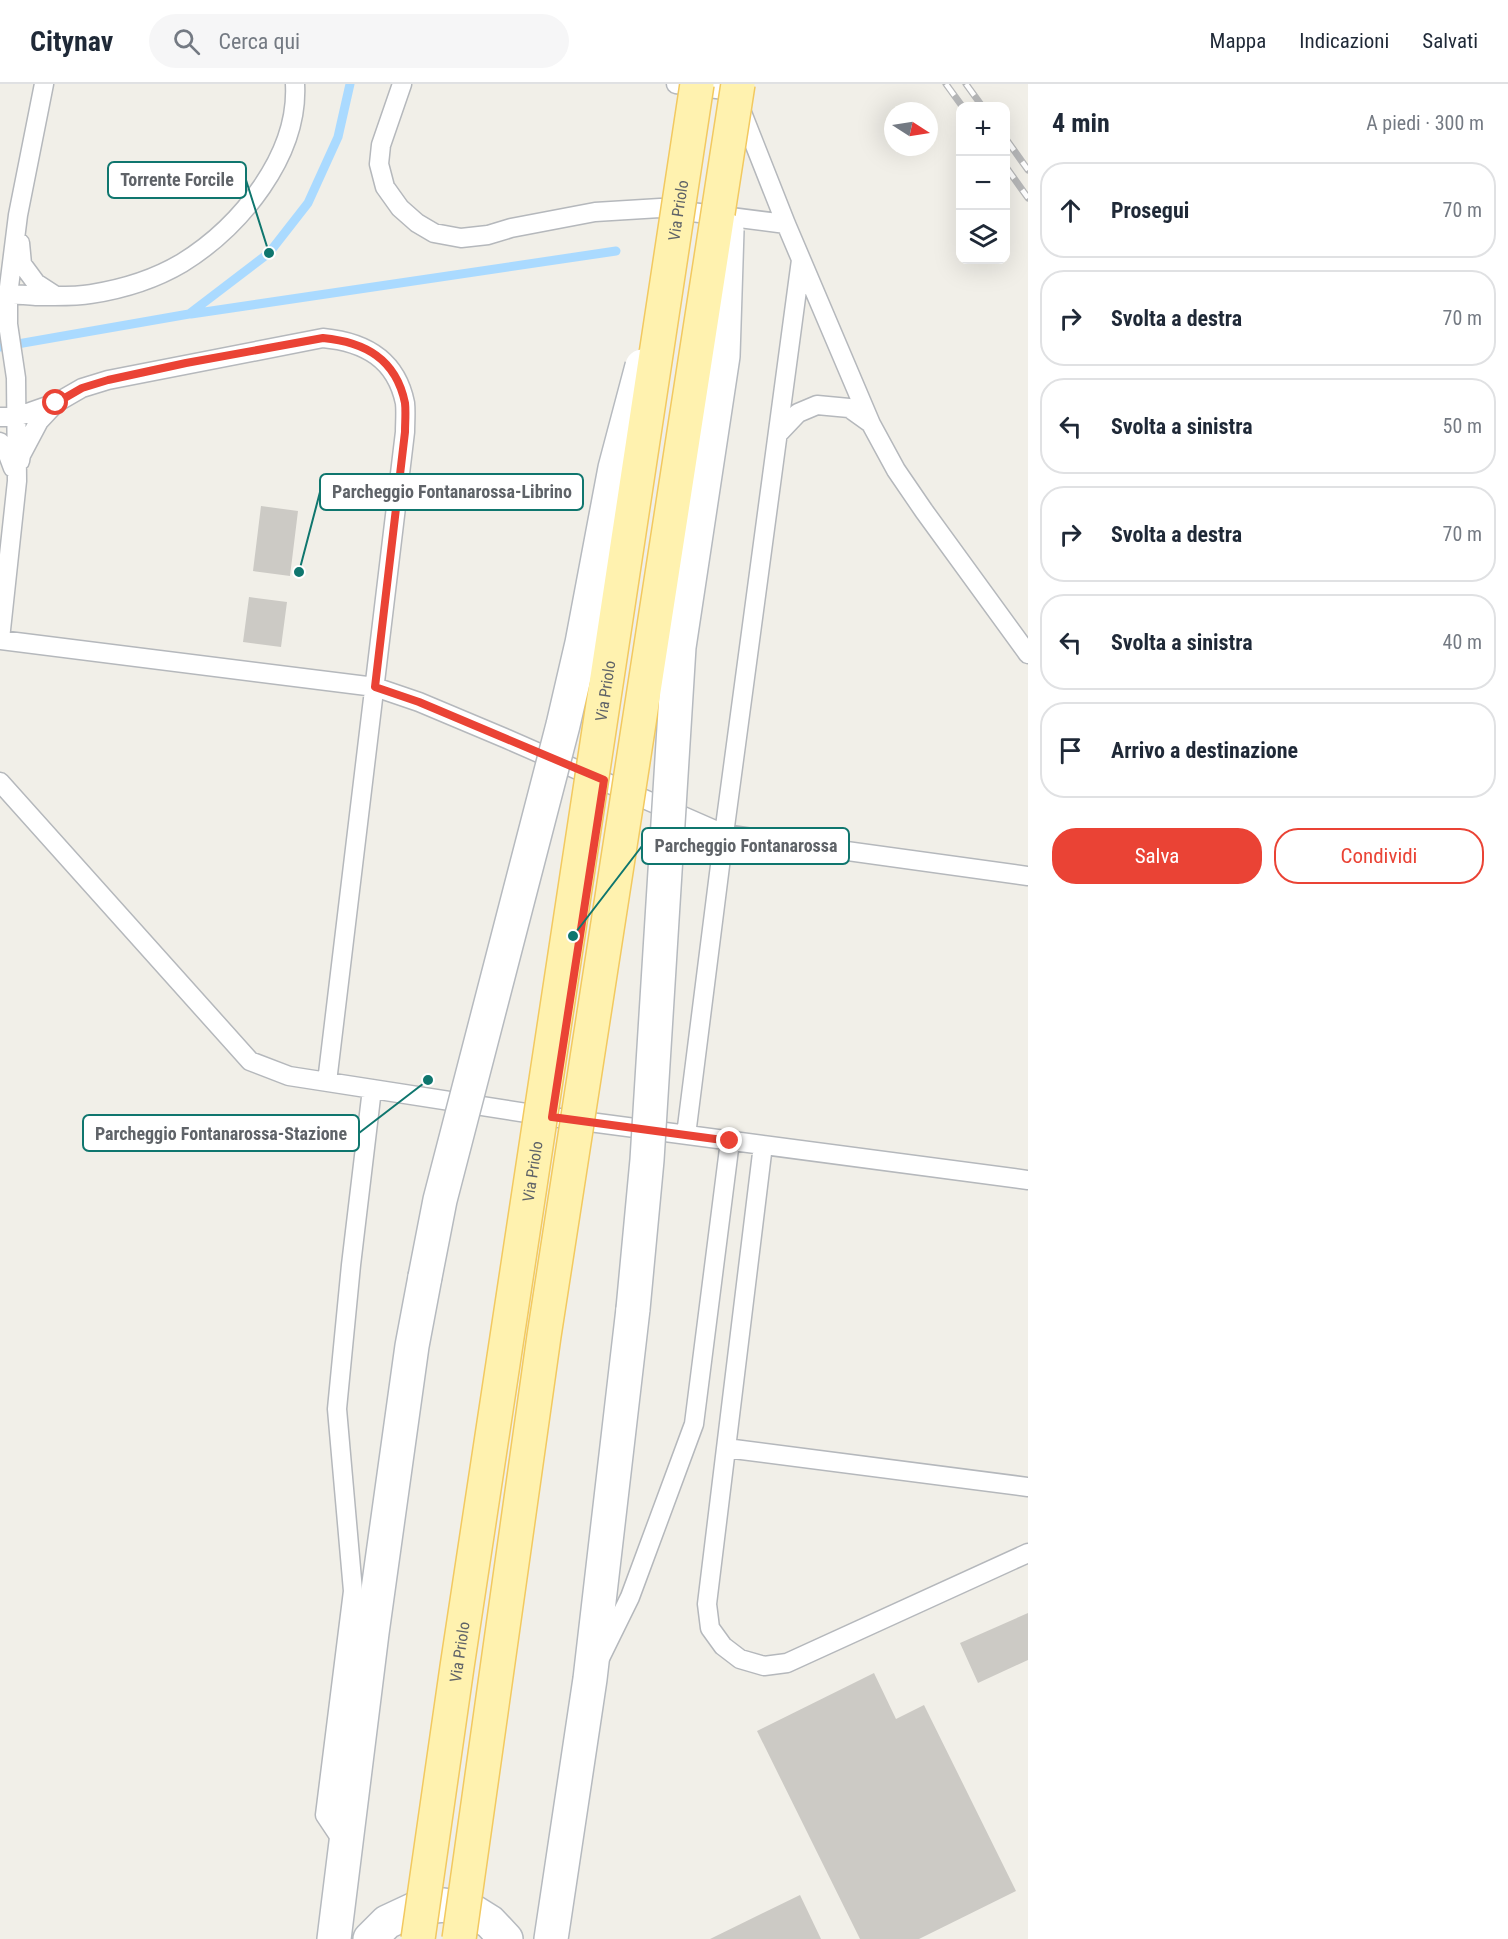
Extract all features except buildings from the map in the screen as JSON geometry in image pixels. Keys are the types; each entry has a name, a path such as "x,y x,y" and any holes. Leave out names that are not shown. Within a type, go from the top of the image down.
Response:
{"main road":[{"name":"Via Priolo","path":"418,1939 455,1679 697,85"},
{"path":"459,1939 544,1336 729,136 734,86"}],"street":[{"path":"551,1939 590,1679 633,1309 647,1160 679,647 723,356 729,136"},
{"path":"334,1939 389,1506 412,1346 440,1200 563,725 582,643 615,468 669,269"},
{"path":"370,1939 387,1922 417,1908 444,1905 474,1912 490,1922 506,1939"}],"lane":[{"path":"17,481 8,417 16,378 4,296 44,84"},
{"path":"4,296 56,296 118,289 156,276 183,263 230,226 255,197 275,165 288,132 295,97 295,84"},
{"path":"402,84 381,146 379,164 385,187 400,208 417,223 434,233 461,238 488,235 511,228 595,212 660,208 786,225"},
{"path":"676,84 734,86 786,225 871,424 896,470 1028,654"},
{"path":"552,1117 638,560 679,210 697,85"},
{"path":"0,270 5,261 18,214"},
{"path":"18,214 22,264 36,283 56,296"},
{"path":"686,1135 801,260"},
{"path":"8,417 56,403 82,388 108,380 323,338 342,339 359,345 382,359 398,382 405,405 405,432 327,1082"},
{"path":"56,403 39,420 21,455 0,639 375,687 419,702 604,780 724,834 1028,876"},
{"path":"778,434 798,413 817,405 849,408 871,424"},
{"path":"0,442 7,452 17,481"},
{"path":"0,782 250,1061 289,1076 552,1117 1028,1180"},
{"path":"345,1845 325,1815 352,1591 337,1409 372,1089"},
{"path":"590,1679 630,1597 694,1424 730,1141"},
{"path":"763,1145 707,1604 711,1628 723,1646 740,1659 764,1666 787,1663 1028,1553"},
{"path":"726,1448 1028,1487"}],"waterway":[{"path":"0,347 189,314 269,253 308,203 338,137 350,84"},
{"path":"191,314 616,251"}],"railway":[{"path":"946,84 959,102"},
{"path":"966,84 979,102"},
{"path":"1010,145 1028,170"},
{"path":"1010,173 1028,198"}],"place":[{"name":"Torrente Forcile","path":"269,253"},
{"name":"Parcheggio Fontanarossa-Librino","path":"299,572"},
{"name":"Parcheggio Fontanarossa","path":"573,936"},
{"name":"Parcheggio Fontanarossa-Stazione","path":"428,1080"}],"route":[{"path":"56,403 82,388 108,380 323,338 342,339 359,345 382,359 398,382 405,405 405,432 375,687 419,702 604,780 552,1117 730,1141"}]}
